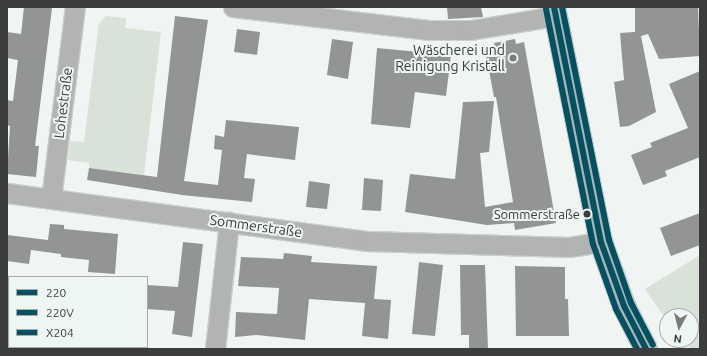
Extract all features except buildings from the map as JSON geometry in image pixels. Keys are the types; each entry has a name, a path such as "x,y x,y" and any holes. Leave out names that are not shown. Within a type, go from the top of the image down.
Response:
{"main road":[{"path":"555,12 602,242 624,306 646,349"}],"street":[{"name":"Lohestraße","path":"52,199 75,7"},
{"path":"233,7 428,30 470,30 555,12"},
{"name":"Sommerstraße","path":"7,193 368,241 569,247 602,242"},
{"path":"215,349 229,222"}],"shaded area":[{"path":"106,16 126,18 125,28 161,32 144,175 89,168 89,163 68,160 70,141 84,142 99,23"},
{"path":"700,255 700,349 690,348 699,348 699,308 659,308 659,309 645,289"}],"transit line":[{"name":"220","path":"554,7 601,242 624,306 646,349"},
{"name":"X204","path":"562,7 609,240 631,303 653,345"},
{"name":"220V","path":"546,9 593,244 616,309 637,349"}],"place":[{"name":"Wäscherei und Reinigung Kristall","path":"513,58"},
{"name":"Sommerstraße","path":"587,214"}]}
